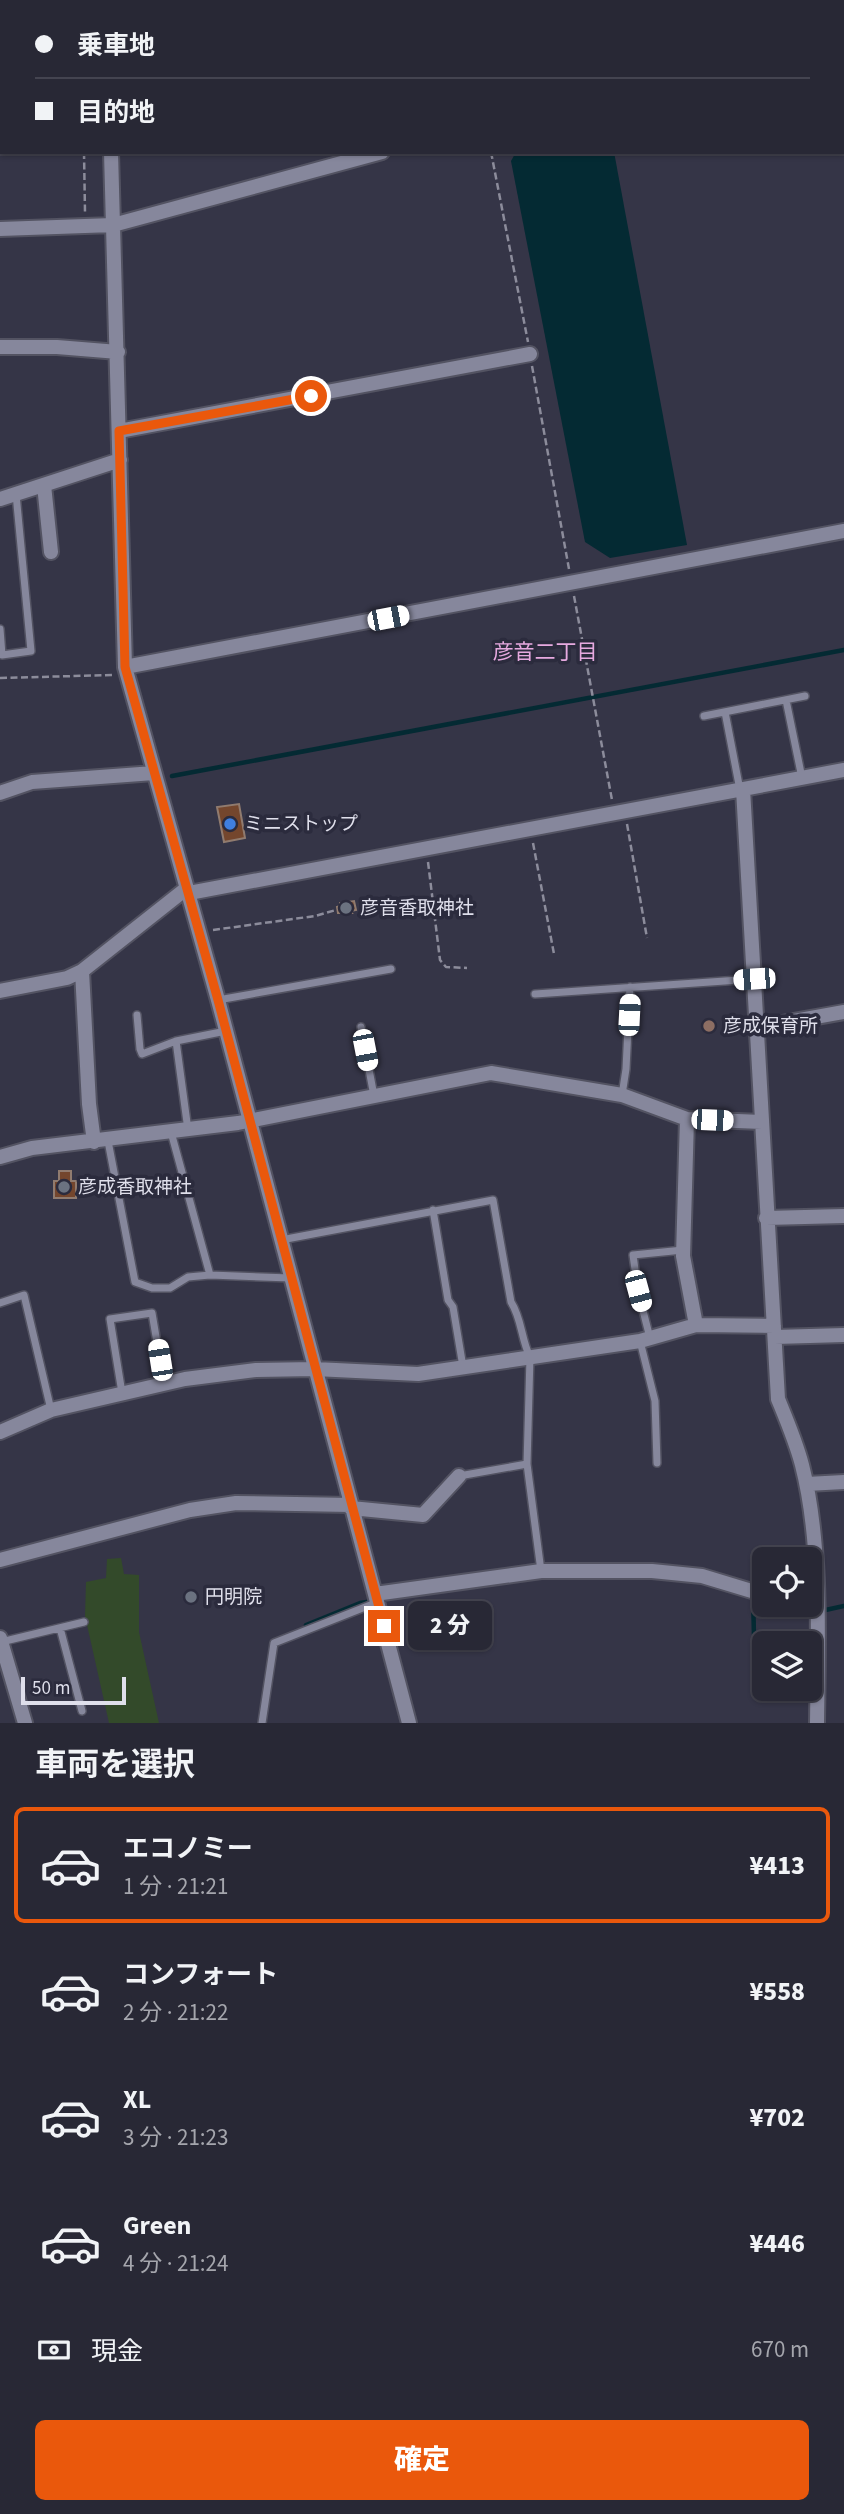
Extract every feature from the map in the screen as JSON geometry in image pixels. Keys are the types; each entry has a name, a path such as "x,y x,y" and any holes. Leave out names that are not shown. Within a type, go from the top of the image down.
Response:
{"street":[{"path":"111,154 118,352 121,671 188,890 409,1723"},
{"path":"0,229 113,225 375,154"},
{"path":"0,347 58,346 118,352"},
{"path":"119,431 530,355"},
{"path":"0,499 120,460"},
{"path":"44,485 51,552"},
{"path":"121,671 844,531"},
{"path":"0,991 67,978 82,971 188,890 426,849 844,770"},
{"path":"0,793 32,782 154,773"},
{"path":"741,790 778,1399 798,1450 807,1484 814,1547"},
{"path":"82,971 89,1104 101,1142"},
{"path":"755,1028 844,1012"},
{"path":"0,1157 32,1148 101,1142 250,1120 491,1073 622,1095 687,1119 762,1122"},
{"path":"687,1119 683,1250 696,1325"},
{"path":"766,1218 844,1216"},
{"path":"0,1432 51,1410 164,1384 256,1370 315,1369 418,1374 645,1340 696,1325 844,1335"},
{"path":"0,1560 190,1510 236,1503 351,1507 423,1515 459,1476"},
{"path":"807,1484 844,1482"},
{"path":"376,1598 541,1571 652,1571 726,1582 752,1591"},
{"path":"817,1617 817,1723"},
{"path":"1,1640 25,1723"}],"lane":[{"path":"0,629 2,655 31,651 16,494"},
{"path":"704,716 806,696"},
{"path":"786,700 802,778"},
{"path":"725,712 741,790"},
{"path":"218,1000 391,969"},
{"path":"536,994 754,979"},
{"path":"622,1095 630,987"},
{"path":"137,1015 142,1054 176,1041 226,1031"},
{"path":"360,1027 374,1096"},
{"path":"176,1041 188,1130"},
{"path":"171,1132 210,1275"},
{"path":"101,1142 135,1282 152,1288 170,1288 188,1277 210,1275 291,1278"},
{"path":"281,1240 493,1200 511,1302 519,1314 525,1346 530,1357 527,1464 541,1571"},
{"path":"433,1210 463,1368"},
{"path":"657,1464 655,1401 633,1255 683,1250"},
{"path":"0,1303 24,1295 51,1410"},
{"path":"122,1394 110,1320 152,1313 164,1384"},
{"path":"459,1476 527,1464"},
{"path":"262,1723 274,1643 376,1598"},
{"path":"1,1640 84,1622"},
{"path":"60,1628 82,1711"}],"path":[{"path":"84,154 85,226"},
{"path":"491,154 530,355"},
{"path":"0,678 121,671"},
{"path":"625,811 647,938"},
{"path":"531,829 554,954"},
{"path":"426,849 440,960 446,967 467,968"},
{"path":"199,932 314,916 336,910"}],"green space":[{"path":"121,1558 124,1574 139,1575 139,1632 159,1723 109,1723 85,1616 86,1582 106,1578 107,1559"}],"water":[{"path":"515,154 614,154 687,545 610,558 585,542 511,161"}],"building":[{"path":"239,804 245,838 224,842 217,807"},
{"path":"354,901 356,910 351,911 352,913 338,913 337,907 340,903"},
{"path":"59,1171 71,1171 71,1181 76,1181 76,1198 54,1198 54,1181 59,1181"}],"waterway":[{"path":"172,776 844,650"},
{"path":"306,1625 360,1603 374,1601"},
{"path":"822,1611 844,1606"},
{"path":"754,1617 754,1631"}],"place":[{"name":"ミニストップ","path":"230,824"},
{"name":"彦音香取神社","path":"346,908"},
{"name":"彦成保育所","path":"709,1026"},
{"name":"彦成香取神社","path":"64,1187"},
{"name":"円明院","path":"191,1597"}],"district":[{"name":"彦音二丁目","path":"545,652"}],"route":[{"path":"311,396 119,431 125,667 218,1000 384,1626"}]}
